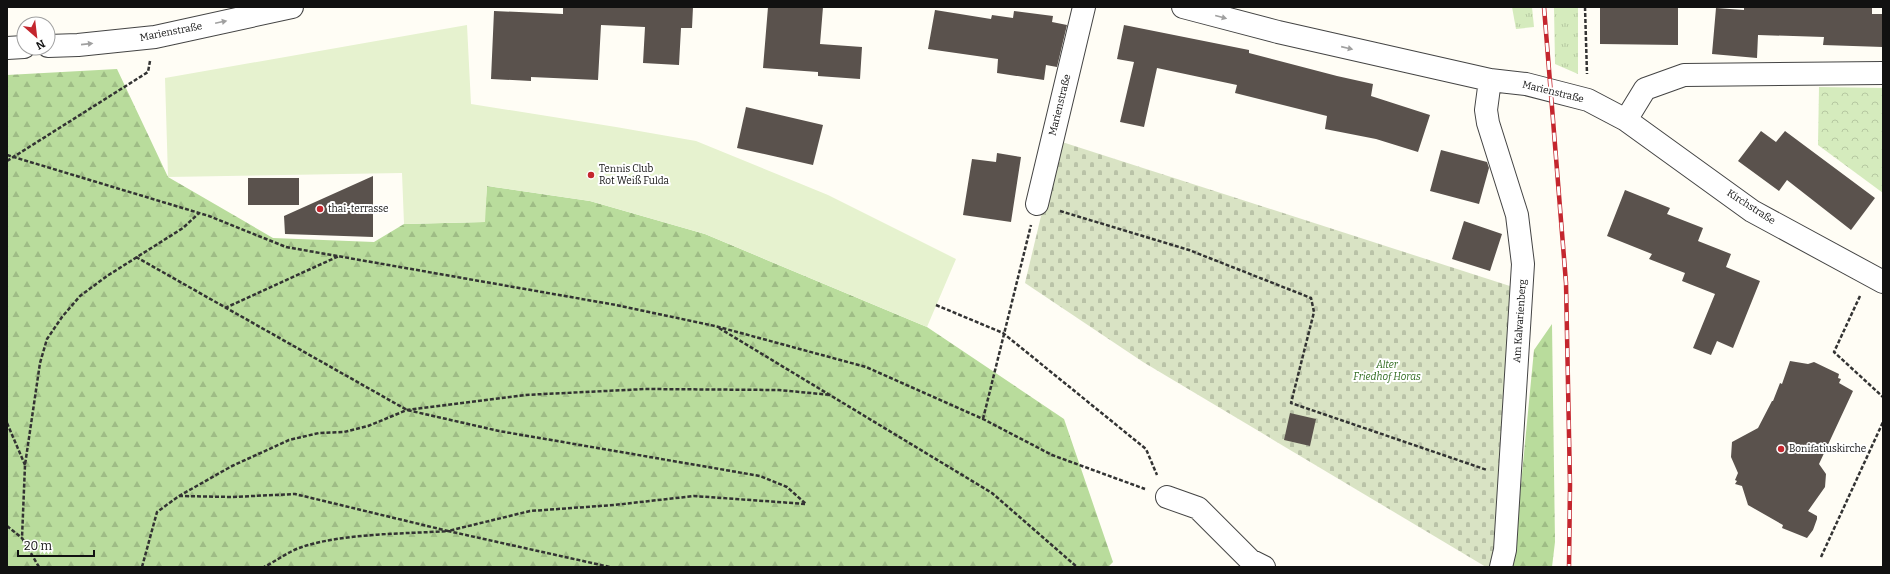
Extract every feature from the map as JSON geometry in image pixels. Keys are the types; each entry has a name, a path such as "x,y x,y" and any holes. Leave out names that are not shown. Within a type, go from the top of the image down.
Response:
{"street":[{"name":"Marienstraße","path":"56,46 78,45 155,37 292,7"},
{"name":"Marienstraße","path":"1037,204 1084,7"},
{"name":"Marienstraße","path":"1183,7 1278,32 1490,80 1526,84 1588,100 1626,120"},
{"path":"1626,120 1645,89 1684,75 1883,73"},
{"name":"Am Kalvarienberg","path":"1490,80 1486,110 1488,123 1517,215 1524,264 1505,550 1501,567"},
{"name":"Kirchstraße","path":"1626,120 1752,211 1883,282"},
{"path":"1167,497 1198,508 1250,560 1264,567"}],"path":[{"path":"1585,7 1588,100"},
{"path":"7,161 148,72 155,37"},
{"path":"7,155 200,213 286,247 616,305 715,326 866,367 983,419 1052,454 1167,497"},
{"path":"983,419 1003,333 1037,204 1190,250 1311,298 1314,312 1291,403 1487,470 1510,476"},
{"path":"22,538 25,465 40,363 47,339 62,317 80,296 107,276 183,228 200,213"},
{"path":"225,309 339,256"},
{"path":"136,257 225,309 407,410 499,431 760,476 788,487 806,504 694,496 614,505 530,511 448,531 343,538 323,542 301,547 264,567"},
{"path":"1858,299 1834,352 1883,398"},
{"path":"936,305 1003,333 1146,449 1167,497"},
{"path":"715,326 992,493 1077,567"},
{"path":"142,567 157,512 179,496 232,466 289,440 319,433 344,432 368,426 407,410 526,395 645,389 779,390 831,395"},
{"path":"1821,557 1883,422"},
{"path":"7,424 25,465"},
{"path":"179,496 295,494 448,531 610,567"},
{"path":"7,526 22,538 39,567"}],"green space":[{"path":"1512,7 1532,7 1534,27 1516,29"},
{"path":"1554,7 1578,7 1578,74 1555,64"},
{"name":"Tennis Club Rot Weiß Fulda","path":"467,25 471,104 696,141 828,195 956,259 927,327 705,234 590,201 487,186 485,222 404,224 402,173 168,177 165,78"},
{"path":"117,69 168,177 273,238 374,242 404,224 484,222 487,186 590,201 705,234 927,327 1064,419 1113,562 1108,567 7,567 7,75"},
{"path":"1819,87 1883,88 1883,193 1818,145"},
{"name":"Alter Friedhof Horas","path":"1059,141 1513,287 1493,567 1486,567 1143,362 1025,283"},
{"path":"1552,324 1555,542 1552,567 1513,567 1534,350"}],"building":[{"path":"563,7 693,7 692,28 681,28 679,65 643,63 645,27 601,25 598,80 531,77 531,81 491,79 494,11 563,14"},
{"path":"768,7 823,7 820,44 862,47 860,79 818,76 818,72 763,68"},
{"path":"1600,7 1678,8 1678,45 1600,44"},
{"path":"1744,7 1872,7 1872,14 1883,14 1883,47 1823,45 1824,37 1758,35 1757,58 1712,54 1716,8 1744,10"},
{"path":"935,10 991,19 992,15 1013,18 1014,11 1053,16 1052,22 1067,25 1057,67 1046,65 1044,80 997,73 998,59 928,49"},
{"path":"1124,25 1249,50 1249,53 1373,84 1371,96 1430,115 1418,152 1376,139 1325,129 1327,116 1235,93 1237,85 1157,68 1144,127 1120,122 1134,62 1117,59"},
{"path":"746,107 823,125 813,165 737,148"},
{"path":"1761,131 1776,142 1785,131 1875,198 1851,230 1787,180 1779,191 1738,161"},
{"path":"1441,150 1487,162 1489,168 1479,204 1430,191"},
{"path":"997,153 1021,157 1011,222 963,215 972,159 996,162"},
{"path":"373,176 373,237 285,234 284,216"},
{"path":"248,178 299,178 299,205 248,205"},
{"path":"1625,190 1670,208 1667,214 1703,228 1698,241 1731,254 1726,267 1760,281 1733,348 1717,341 1711,355 1693,348 1715,294 1682,281 1685,273 1649,259 1652,254 1607,236"},
{"path":"1464,221 1502,234 1490,271 1452,259"},
{"name":"Bonifatiuskirche","path":"1790,361 1808,364 1814,362 1839,374 1838,378 1841,379 1839,383 1853,391 1819,464 1826,474 1825,487 1808,511 1817,516 1817,519 1813,530 1807,538 1782,528 1783,525 1748,505 1742,486 1735,484 1738,473 1731,457 1732,442 1758,428 1773,401 1780,383 1782,384"},
{"path":"1290,413 1316,419 1310,446 1284,440"}],"railway":[{"path":"1544,7 1566,283 1570,485 1569,567"}],"place":[{"name":"Tennis Club Rot Weiß Fulda","path":"591,175"},
{"name":"thai-terrasse","path":"320,209"},
{"name":"Bonifatiuskirche","path":"1781,449"}]}
